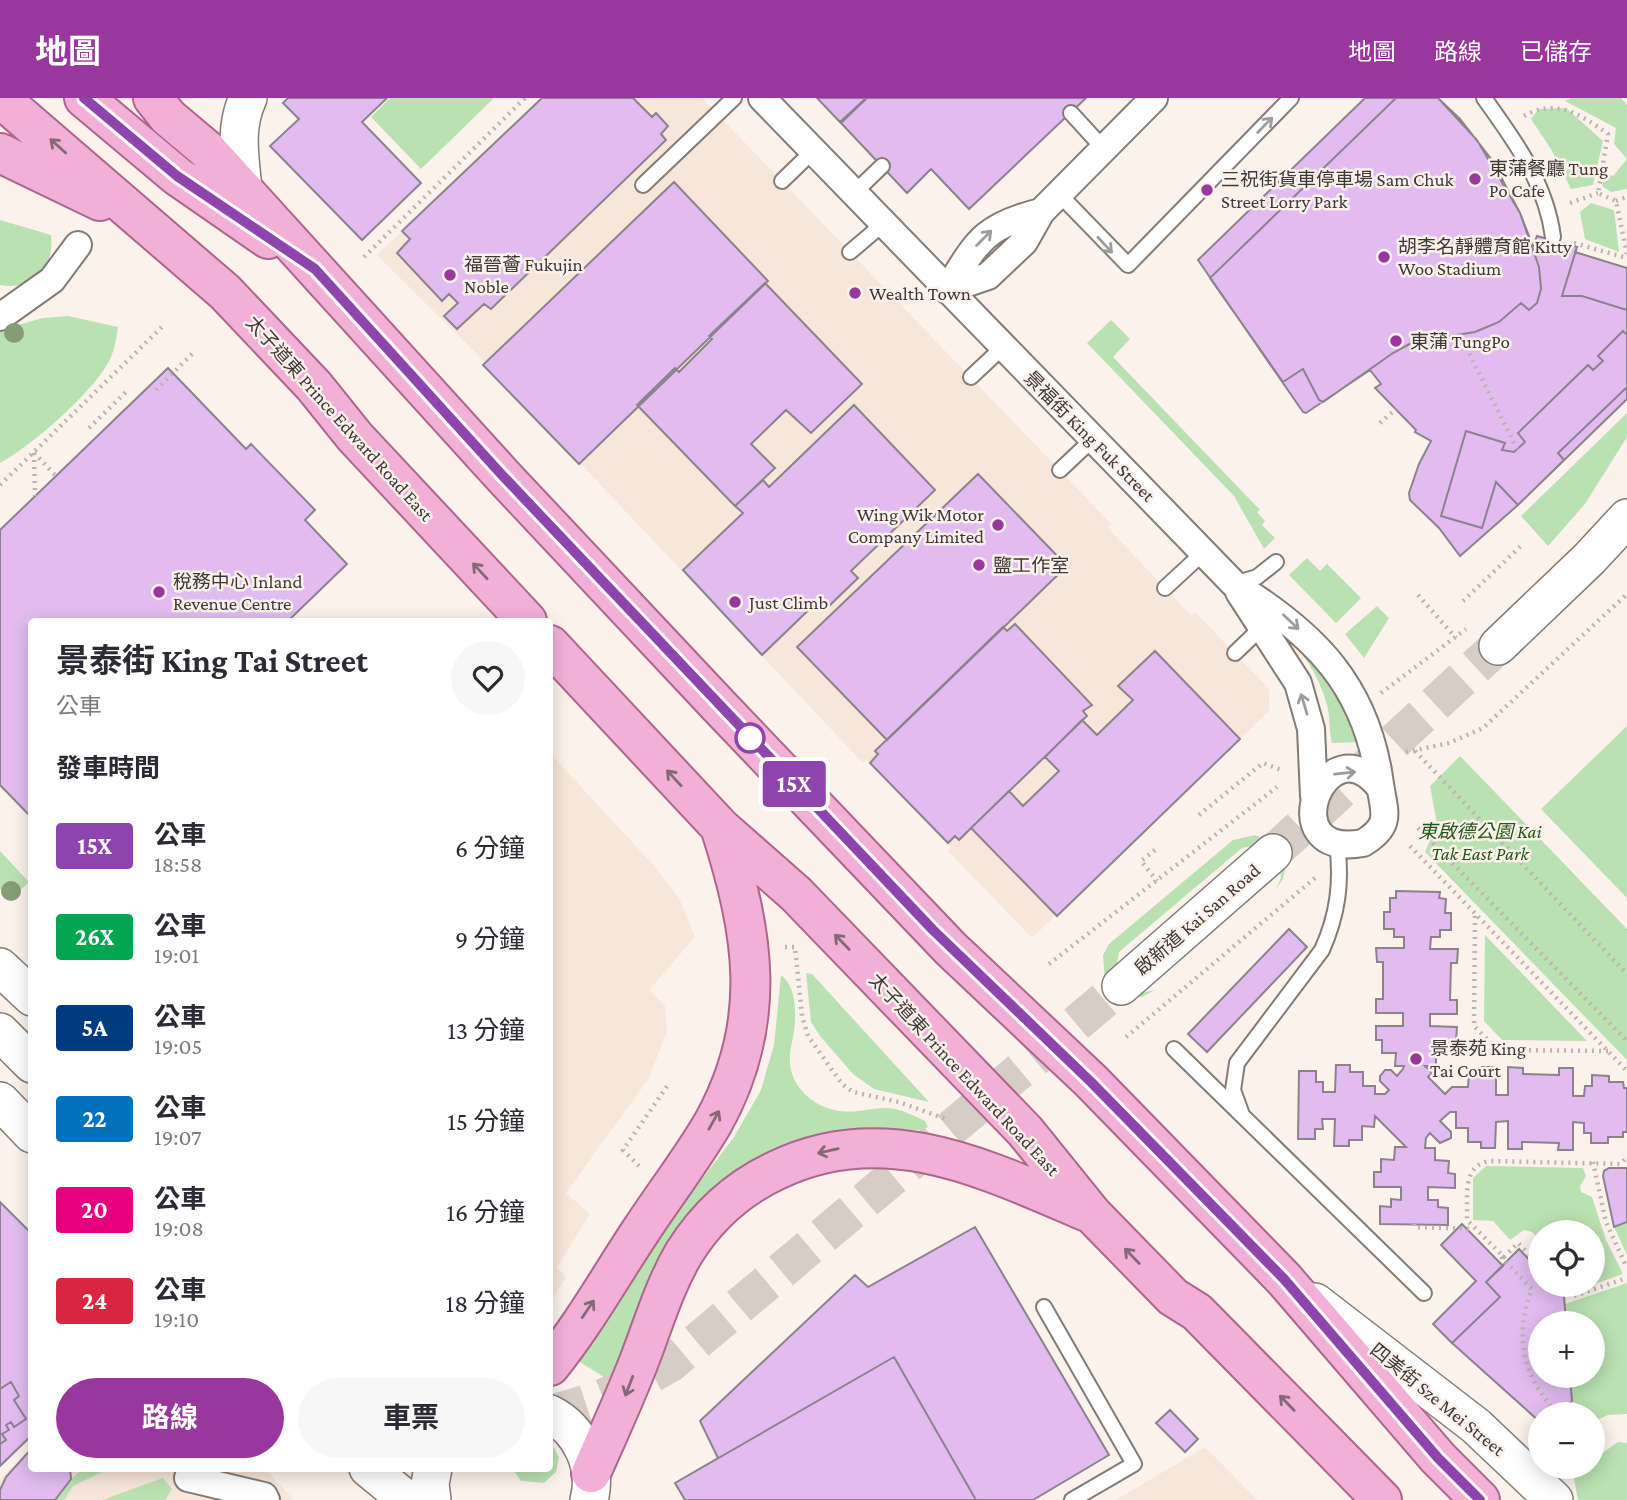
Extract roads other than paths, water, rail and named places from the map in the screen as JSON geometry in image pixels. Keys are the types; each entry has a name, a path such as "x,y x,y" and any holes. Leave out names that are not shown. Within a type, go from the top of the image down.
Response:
{"main road":[{"name":"太子道東 Prince Edward Road East","path":"0,98 225,292 271,339 355,437 524,618"},
{"path":"84,98 177,176 315,269"},
{"path":"153,98 168,117 206,149 502,475 951,949 1091,1082 1284,1279 1438,1458 1480,1500"},
{"path":"243,189 238,137 240,117 248,98"},
{"name":"太子道東 Prince Edward Road East","path":"0,153 145,224"},
{"path":"1498,646 1627,518"},
{"name":"太子道東 Prince Edward Road East","path":"553,648 721,828 796,894 1025,1132 1092,1214 1173,1297 1197,1312 1382,1500"},
{"path":"553,1362 712,1124 741,1057 751,1001 748,935 740,890 721,828"},
{"name":"啟新道 Kai San Road","path":"1121,986 1273,853"},
{"path":"0,967 28,994"},
{"path":"0,1032 28,1060"},
{"path":"0,1101 28,1129"},
{"path":"592,1491 683,1254 716,1212 762,1177 821,1152 848,1147 896,1148 956,1160 1092,1214"},
{"name":"四美街 Sze Mei Street","path":"1284,1279 1476,1426 1554,1500"},
{"path":"553,1416 574,1433 585,1452 592,1491"},
{"path":"373,1472 407,1500"},
{"path":"432,1472 430,1484 432,1500"}],"street":[{"name":"景福街 King Fuk Street","path":"762,98 1234,584 1280,613 1336,670 1365,720 1376,754 1381,789 1386,801 1386,814 1374,836 1363,843 1337,843"},
{"path":"947,290 988,276 1024,242 1050,203 1154,98"},
{"path":"0,317 52,280 78,245"},
{"path":"1234,584 1286,661 1306,707 1311,729 1314,796 1312,806 1316,825 1337,843"},
{"path":"1314,796 1326,779 1345,771 1366,775 1381,789"},
{"path":"188,1479 238,1488 264,1496 266,1500"}],"lane":[{"path":"643,185 734,98"},
{"path":"1050,203 1128,265 1291,98"},
{"path":"1484,98 1533,171 1550,210 1553,237"},
{"path":"1071,113 1104,149"},
{"path":"782,181 813,151"},
{"path":"854,193 882,166"},
{"path":"850,252 883,224"},
{"path":"971,377 1003,347"},
{"path":"1060,470 1093,439"},
{"path":"1164,588 1204,552"},
{"path":"1234,584 1257,577 1276,562"},
{"path":"1235,653 1262,627"},
{"path":"1252,1126 1243,1116 1233,1090 1237,1063 1322,950 1337,909 1340,865 1337,843"},
{"path":"1174,1049 1424,1293"},
{"path":"1044,1307 1134,1464 1072,1500"}],"tunnel":[{"path":"1273,853 1498,646"},
{"path":"553,1412 582,1405 612,1393 670,1364 1121,986"}],"place":[{"name":"東蒲餐廳 Tung Po Cafe","path":"1475,179"},
{"name":"三祝街貨車停車場 Sam Chuk Street Lorry Park","path":"1207,190"},
{"name":"胡李名靜體育館 Kitty Woo Stadium","path":"1384,257"},
{"name":"福晉薈 Fukujin Noble","path":"450,275"},
{"name":"Wealth Town","path":"855,293"},
{"name":"東蒲 TungPo","path":"1396,341"},
{"name":"Wing Wik Motor Company Limited","path":"998,525"},
{"name":"鹽工作室","path":"979,565"},
{"name":"稅務中心 Inland Revenue Centre","path":"159,592"},
{"name":"Just Climb","path":"735,602"},
{"name":"景泰苑 King Tai Court","path":"1416,1059"}],"park label":[{"name":"東啟德公園 Kai Tak East Park","path":"1480,842"}]}
